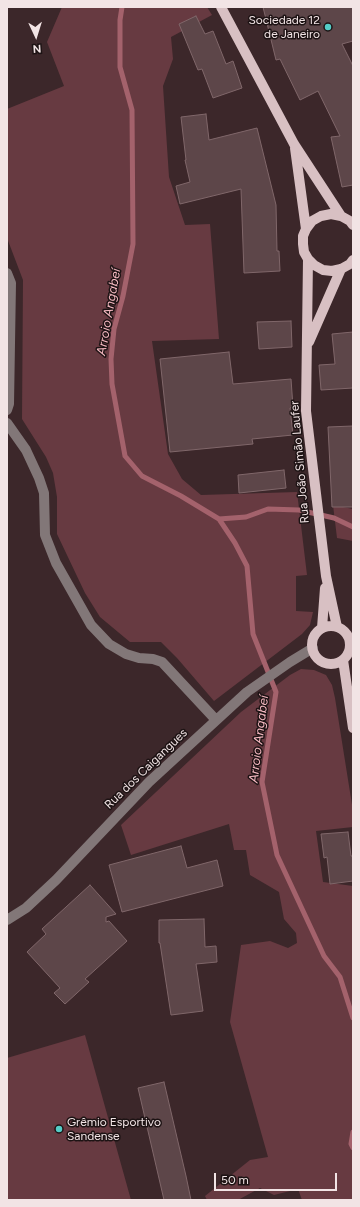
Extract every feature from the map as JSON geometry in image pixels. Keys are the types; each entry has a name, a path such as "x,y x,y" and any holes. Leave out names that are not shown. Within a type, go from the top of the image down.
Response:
{"main road":[{"path":"221,7 294,144 340,216"},
{"name":"Rua João Simão Laufer","path":"294,144 306,229 303,236 303,244 304,252 308,259 306,411 326,576 337,627"},
{"path":"306,229 312,221 321,216 331,214 340,216 352,223"},
{"path":"308,259 314,266 323,270 332,271 341,269 350,264 353,260"},
{"name":"Rua João Simão Laufer","path":"307,346 341,269"},
{"name":"Rua João Simão Laufer","path":"322,628 326,576"},
{"path":"329,626 337,627 344,631 349,637 351,646 348,654 343,660 336,664 328,664 315,656 312,648 313,641 316,634 322,628 329,626"},
{"path":"343,660 353,728"}],"street":[{"path":"7,273 11,283 9,404 7,410"},
{"path":"7,423 26,450 39,478 44,493 45,535 56,563 91,625 109,644 126,654 162,662 216,720"},
{"name":"Rua dos Caigangues","path":"7,920 26,908 56,880 148,782 246,692 312,648"}],"shaded area":[{"path":"62,7 207,7 212,15 171,37 173,59 163,86 169,177 185,225 210,224 219,339 152,341 168,454 182,479 201,495 297,492 307,575 296,576 296,611 313,612 310,625 302,634 214,701 177,658 161,642 130,642 100,617 85,593 57,534 57,497 53,473 46,457 22,419 23,280 7,238 7,109 64,86 47,42"},
{"path":"333,505 353,509 353,541 337,538"},
{"path":"301,669 314,670 326,675 332,685 353,811 353,827 316,831 323,882 353,886 353,1200 302,1200 298,1189 274,1195 260,1188 238,1200 207,1200 205,1196 250,1160 268,1157 230,1022 241,945 270,941 288,948 297,943 296,933 284,919 279,892 250,875 246,850 234,850 229,824 131,855 121,825 241,712 290,675"},
{"name":"Grêmio Esportivo Sandense","path":"85,1035 131,1200 7,1200 7,1058"}],"building":[{"path":"263,7 353,7 353,41 342,44 353,66 353,185 342,187 331,137 340,136 318,91 300,100 280,59 276,60"},
{"path":"196,16 205,34 213,31 226,64 233,61 242,88 213,98 202,69 198,70 179,24"},
{"path":"206,114 209,140 257,128 276,205 277,251 279,251 280,271 244,273 241,189 180,204 176,186 190,182 185,160 181,117"},
{"path":"291,321 292,347 259,349 257,322"},
{"path":"353,332 353,388 321,390 319,365 335,364 332,334"},
{"path":"229,352 233,384 291,379 293,407 290,408 293,435 252,439 253,444 170,452 160,359"},
{"path":"353,426 353,507 332,507 328,427"},
{"path":"284,470 286,488 239,493 238,475"},
{"path":"348,832 351,856 353,856 353,881 330,884 327,857 324,858 321,834"},
{"path":"181,846 187,868 217,860 223,886 122,912 109,865"},
{"path":"90,885 116,914 106,917 106,922 109,921 127,941 85,979 89,982 65,1004 54,993 60,988 27,952 46,934 42,929"},
{"path":"204,919 205,947 216,946 217,962 196,964 203,1011 171,1015 159,943 159,920"},
{"path":"164,1082 191,1200 164,1200 138,1088"}],"waterway":[{"name":"Arroio Angabeí","path":"122,7 120,20 120,67 132,110 133,244 123,296 114,329 111,359 112,384 125,456 142,476 181,496 219,519 235,543 247,566 253,634 276,692 262,782 277,855 324,956 340,977 353,1018"},
{"path":"219,519 246,517 268,509 299,510 334,518 353,527"},
{"name":"Arroio Angabeí","path":"353,1132 351,1144 353,1148"}],"place":[{"name":"Sociedade 12 de Janeiro","path":"328,27"},
{"name":"Grêmio Esportivo Sandense","path":"59,1129"}]}
